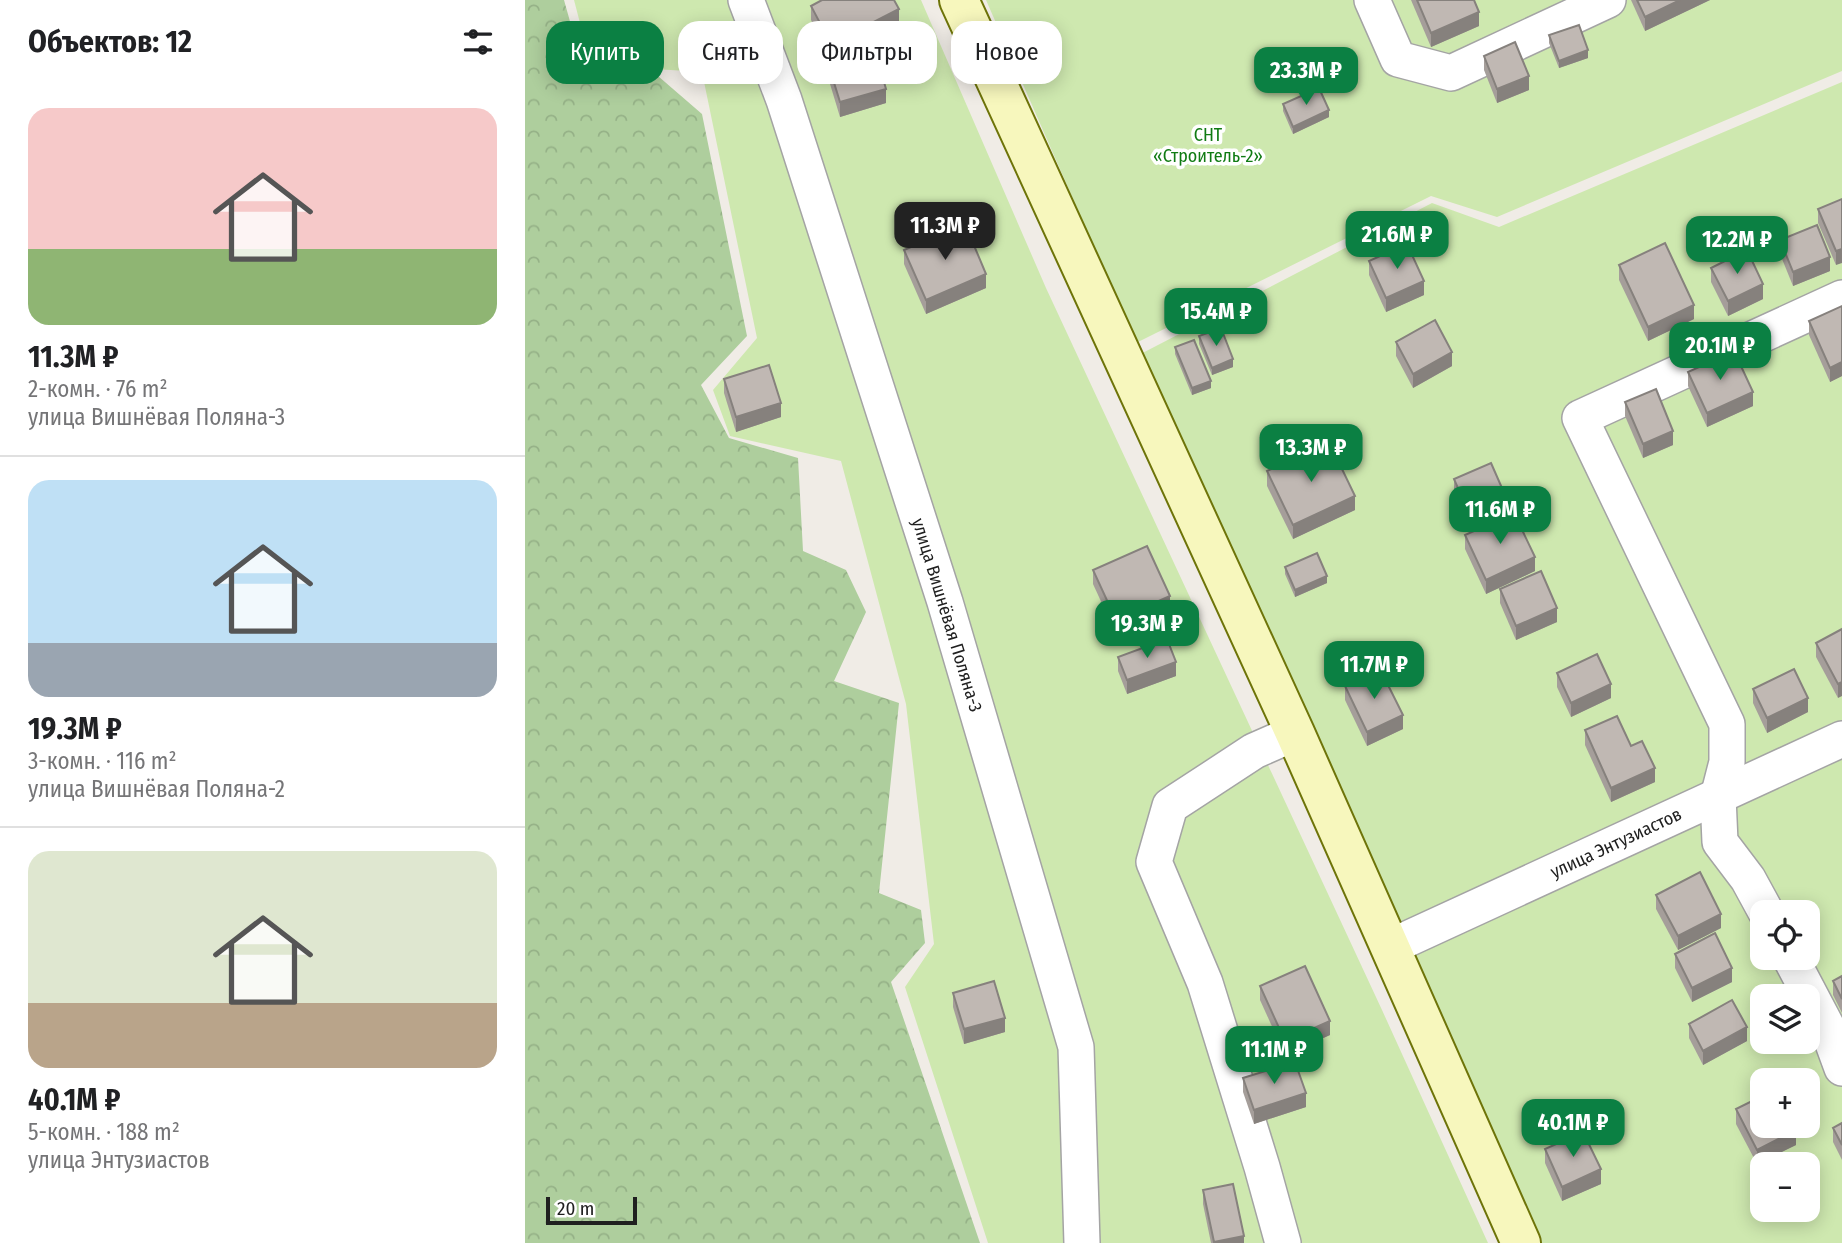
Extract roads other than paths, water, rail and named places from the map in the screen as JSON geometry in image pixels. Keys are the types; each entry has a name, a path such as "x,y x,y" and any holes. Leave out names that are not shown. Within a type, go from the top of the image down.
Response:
{"main road":[{"path":"959,0 1294,733 1521,1243"}],"street":[{"name":"улица Вишнёвая Поляна-3","path":"746,0 785,100 945,602 1076,1047 1082,1243"},
{"path":"1372,0 1398,59 1451,73 1608,0"},
{"path":"1759,900 1748,879 1720,842 1718,797 1727,762 1727,724 1580,418 1842,298"},
{"path":"1283,1243 1205,983 1154,862 1170,806 1254,751 1294,733"},
{"name":"улица Энтузиастов","path":"1390,947 1842,740"},
{"path":"1797,970 1827,1027 1842,1068"}],"park label":[{"name":"СНТ «Строитель-2»","path":"1208,145"}]}
